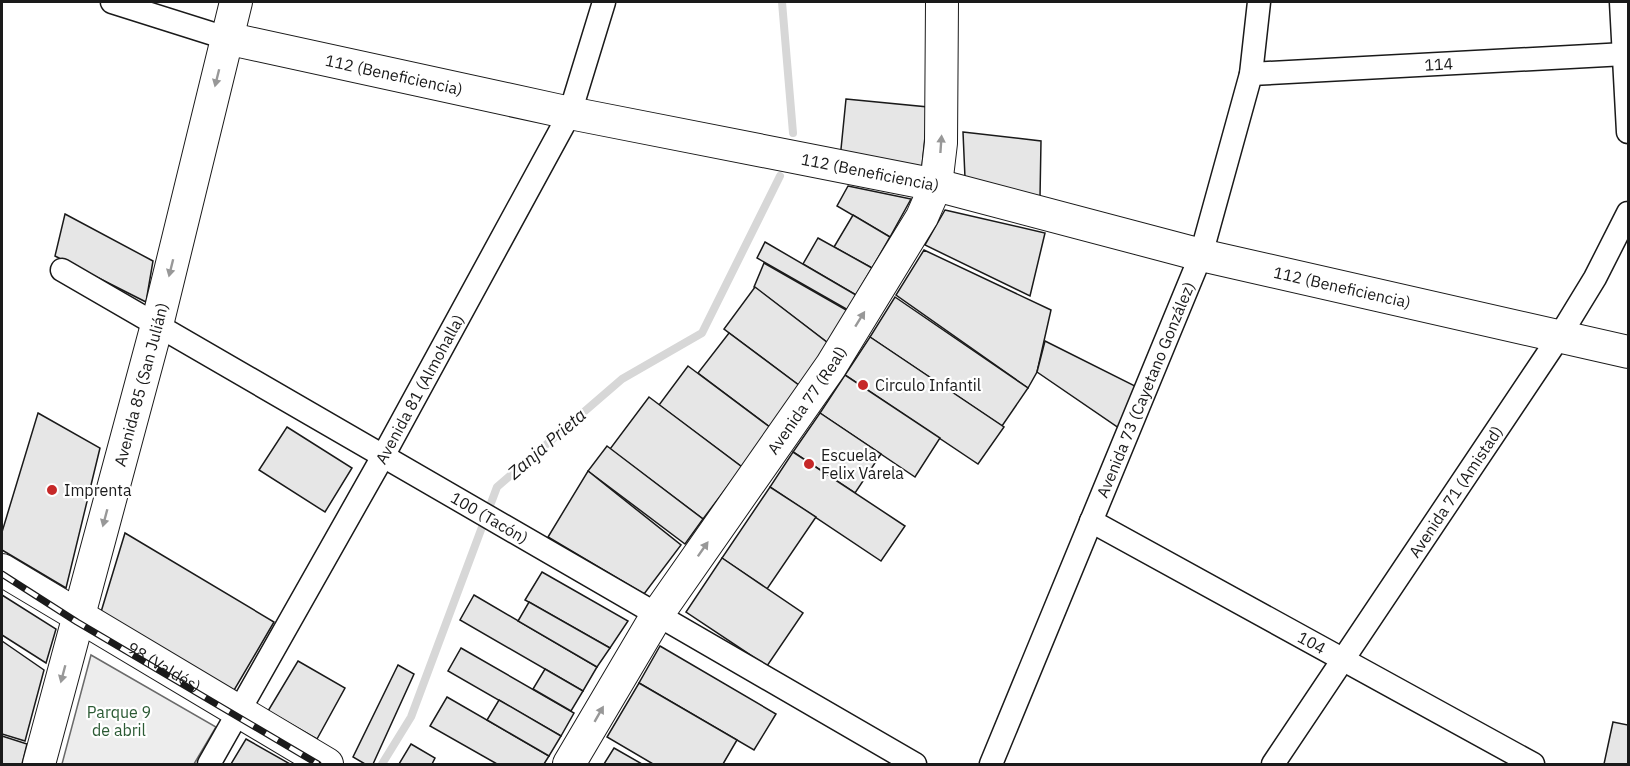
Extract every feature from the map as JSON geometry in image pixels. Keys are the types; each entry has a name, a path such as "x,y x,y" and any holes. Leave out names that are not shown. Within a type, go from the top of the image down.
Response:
{"street":[{"name":"112 (Beneficiencia)","path":"112,2 226,38 570,113 936,185 1201,255 1629,352"},
{"name":"Avenida 85 (San Julián)","path":"39,765 157,325 236,2"},
{"name":"Avenida 81 (Almohalla)","path":"209,765 382,458 570,113 604,2"},
{"name":"Avenida 77 (Real)","path":"569,765 657,615 831,366 922,217 936,185 941,143 942,2"},
{"name":"Avenida 73 (Cayetano González)","path":"992,765 1201,255 1251,74 1259,2"},
{"path":"1621,2 1629,132"},
{"name":"114","path":"1251,74 1625,54"},
{"name":"Avenida 71 (Amistad)","path":"1273,765 1559,337 1595,278 1629,213"},
{"name":"100 (Tacón)","path":"62,270 382,458 915,765"},
{"name":"104","path":"1091,521 1343,658 1533,765"},
{"name":"98 (Valdés)","path":"2,570 327,765"}],"shaded area":[{"name":"Parque 9 de abril","path":"91,655 216,727 194,764 62,764"}],"building":[{"path":"846,99 928,107 922,166 840,159"},
{"path":"963,132 1041,141 1040,197 965,178"},
{"path":"848,186 911,199 890,237 837,206"},
{"path":"945,210 1045,233 1030,296 925,245"},
{"path":"65,214 153,261 146,302 55,256"},
{"path":"853,215 890,237 872,268 834,247"},
{"path":"818,238 872,268 856,295 803,264"},
{"path":"765,242 856,295 848,310 757,258"},
{"path":"924,250 1051,310 1037,372 1028,388 896,295"},
{"path":"764,263 848,311 828,343 754,287"},
{"path":"755,287 828,343 800,386 724,329"},
{"path":"895,297 1028,388 1002,426 870,337"},
{"path":"729,333 800,386 771,428 698,373"},
{"path":"870,337 1004,427 978,464 845,375"},
{"path":"1045,341 1135,386 1119,428 1037,372"},
{"path":"688,366 771,428 742,467 659,405"},
{"path":"845,375 940,438 915,477 820,413"},
{"path":"649,397 742,467 703,519 610,449"},
{"name":"Imprenta","path":"38,413 100,448 66,588 2,550 2,532"},
{"path":"820,413 881,454 855,493 793,452"},
{"path":"287,427 352,468 325,512 259,470"},
{"path":"607,446 703,519 685,544 588,471"},
{"path":"793,452 905,526 881,561 770,487"},
{"path":"588,471 681,545 644,594 548,537"},
{"path":"770,487 816,517 767,589 722,558"},
{"path":"125,533 274,622 233,692 101,612"},
{"path":"722,558 803,613 767,666 686,612"},
{"path":"542,572 628,621 610,648 525,600"},
{"path":"2,595 56,629 46,663 2,635"},
{"path":"474,595 597,667 583,691 460,620"},
{"path":"529,602 610,648 597,667 518,621"},
{"path":"2,641 44,670 25,741 2,734"},
{"path":"660,646 776,714 754,750 639,683"},
{"path":"461,648 574,713 561,736 448,671"},
{"path":"298,661 345,688 317,739 268,711"},
{"path":"398,665 414,674 373,764 365,764 353,757"},
{"path":"545,669 583,691 571,711 533,689"},
{"path":"639,683 737,740 723,764 653,764 607,737"},
{"path":"447,697 549,756 544,764 497,764 430,726"},
{"path":"499,700 561,736 549,756 487,720"},
{"path":"1613,722 1628,725 1628,764 1604,764"},
{"path":"2,736 27,744 22,764 2,764"},
{"path":"246,739 290,764 231,764"},
{"path":"411,744 435,758 432,764 399,764"},
{"path":"614,748 642,764 604,764"}],"waterway":[{"name":"Zanja Prieta","path":"782,2 793,133"},
{"name":"Zanja Prieta","path":"382,764 411,717 497,487 622,379 702,333 780,176"}],"railway":[{"path":"2,574 77,622 318,764"}],"place":[{"name":"Circulo Infantil","path":"863,385"},
{"name":"Escuela Felix Varela","path":"809,464"},
{"name":"Imprenta","path":"52,490"}]}
